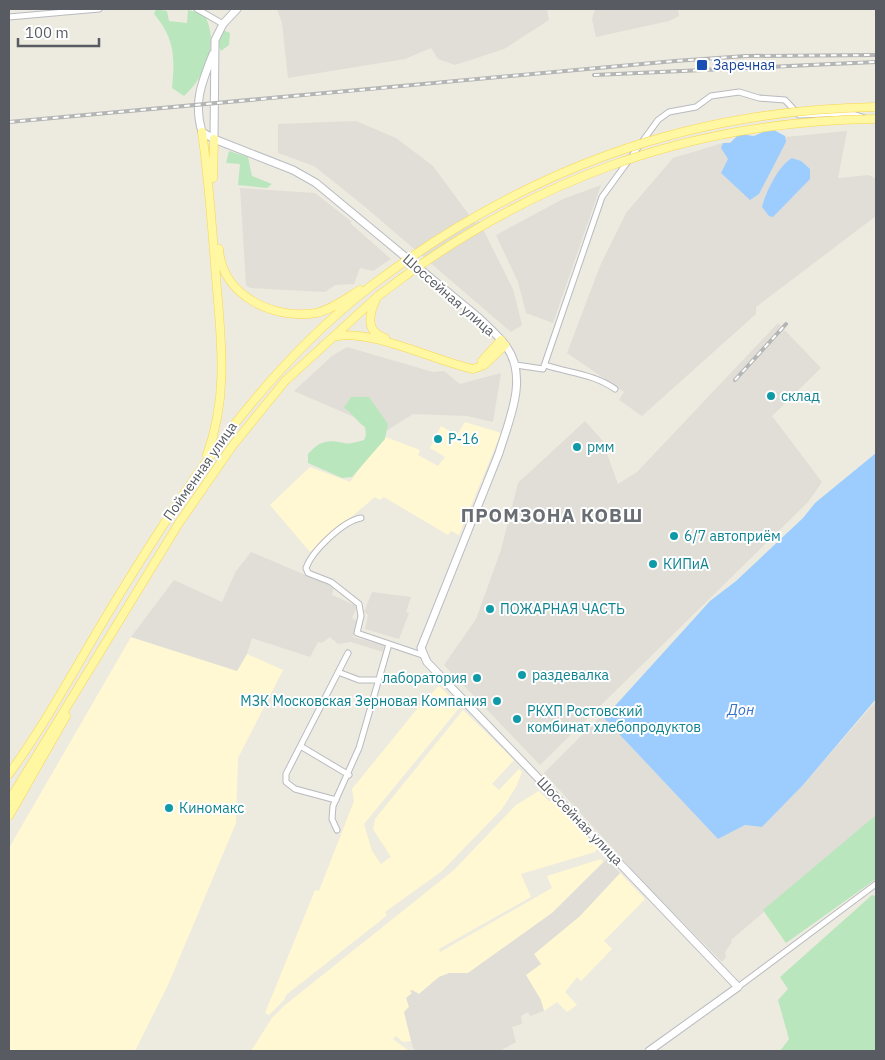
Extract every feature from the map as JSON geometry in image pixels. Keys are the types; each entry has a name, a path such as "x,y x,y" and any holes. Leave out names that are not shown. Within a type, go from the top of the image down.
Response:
{"main road":[{"path":"237,9 223,24 215,40 213,54 214,139 212,171 219,256 225,271 239,292 251,301 278,312 318,313 370,287 433,241 472,218 514,195 584,162 668,135 704,126 779,114 876,107"},
{"path":"189,487 208,454 217,422 223,370 223,344 204,148 198,120 197,100 213,54"},
{"name":"Пойменная улица","path":"79,686 179,523 233,445 285,381 378,296 439,251 478,227 542,193 589,173 669,146 706,137 788,124 876,119"},
{"path":"202,132 214,139"},
{"path":"204,148 214,139"},
{"name":"Шоссейная улица","path":"214,139 293,170 316,183 479,318 503,342 516,366"},
{"name":"Пойменная улица","path":"9,774 66,686 127,582 220,441 276,372 336,315 370,287"},
{"path":"378,296 370,318 371,327 380,336 472,364 481,362 503,342"},
{"path":"331,338 345,334 368,337 473,369 484,365 503,342"},
{"path":"422,655 423,637 504,437 514,400 516,366"},
{"name":"Шоссейная улица","path":"422,655 738,986"},
{"path":"9,801 79,686"},
{"path":"9,816 70,709 79,686"},
{"path":"649,1051 738,986"}],"street":[{"path":"9,18 99,9"},
{"path":"197,9 223,24"},
{"path":"544,367 602,198 664,115 669,112 696,107 711,96 739,92 759,98 785,100 799,116 850,113 876,123"},
{"path":"516,366 544,367 603,380 615,389"},
{"name":"Шоссейная улица","path":"361,518 352,519 323,544 308,562 306,568 308,573 337,586 359,604 361,616 357,634 422,655"},
{"path":"337,830 332,819 332,811 359,748 389,644"},
{"path":"336,800 295,789 286,782 290,763 302,747 348,654"},
{"path":"338,672 359,680 379,680"},
{"path":"302,747 349,775"},
{"path":"738,986 876,884"}],"shaded area":[{"path":"277,9 547,9 549,20 504,49 455,65 438,59 431,48 405,59 288,78 282,23"},
{"path":"595,9 678,9 679,16 669,21 596,37 592,19"},
{"path":"356,121 396,138 433,166 475,223 479,221 513,289 522,325 511,332 364,206 314,166 278,153 278,124"},
{"path":"847,131 838,178 869,175 876,179 876,216 756,307 756,314 642,416 619,400 624,392 567,353 600,266 626,213 673,158 723,143"},
{"path":"601,185 553,323 526,313 518,282 496,235 563,199"},
{"path":"240,188 315,193 352,222 350,223 391,259 373,271 360,268 354,284 335,285 325,292 250,288 246,285"},
{"name":"РКХП Ростовский комбинат хлебопродуктов","path":"778,323 821,368 772,416 822,482 808,502 540,765 444,665 476,619 501,550 518,483 585,421 602,440 618,484 637,472"},
{"path":"347,347 433,372 444,371 460,384 501,373 493,422 467,416 413,414 386,431 294,391 332,356"},
{"path":"465,422 501,433 459,535 451,531 448,535 384,497 380,500 375,497 310,552 270,505 310,467 350,482 383,436 420,450 418,455 438,466 445,457 430,448 441,426 457,435"},
{"path":"251,552 334,587 332,595 357,606 352,618 358,622 353,637 385,645 383,652 351,642 338,644 330,637 322,643 318,642 310,657 252,638 247,654 237,671 131,637 174,580 222,602 236,571"},
{"path":"372,592 411,597 406,612 409,613 399,639 365,629 368,615 364,612"},
{"path":"131,637 237,671 247,654 283,670 238,758 236,823 168,985 135,1051 9,1051 9,848"},
{"path":"439,686 460,707 364,824 372,851 381,864 391,857 373,829 375,819 463,710 514,760 492,784 499,790 519,769 522,772 516,787 502,809 442,871 385,912 387,915 380,921 286,995 284,1000 269,1015 265,1013 315,890 319,891 354,801 352,789 422,703"},
{"path":"876,701 876,817 731,940 732,942 725,952 726,957 722,962 649,888 544,773 599,718 604,718 718,839 745,825 762,827 803,785"},
{"path":"539,791 549,801 555,801 598,847 595,852 521,874 531,897 439,949 440,952 552,888 547,876 601,859 603,862 552,913 468,973 456,973 439,977 419,994 412,990 409,1007 404,1012 411,1041 403,1042 396,1036 393,1039 409,1051 251,1051 272,1018 285,1005 454,870 516,805"},
{"path":"607,859 620,873 580,916 534,954 541,964 526,975 541,1000 544,1011 530,1016 528,1012 521,1016 522,1024 512,1027 516,1042 500,1051 416,1051 413,1048 404,1012 409,1007 406,998 412,993 410,991 412,990 419,994 439,977 449,973 468,973 552,913"},
{"path":"620,873 645,899 604,941 612,949 581,981 577,977 565,992 577,1005 567,1012 557,1002 544,1011 526,975 541,964 534,954 580,916"}],"green space":[{"path":"156,9 167,11 169,21 187,23 188,10 204,14 209,25 211,47 208,58 199,79 184,96 172,88 172,49 166,32 154,14"},
{"path":"223,30 230,33 229,45 221,51 218,45"},
{"path":"229,151 248,157 252,176 272,184 267,188 238,185 240,164 226,163"},
{"path":"351,397 369,397 388,424 385,439 352,477 342,478 308,463 308,454 316,446 328,441 349,444 364,440 366,435 365,427 344,408"},
{"path":"876,815 876,879 786,943 763,910"},
{"path":"872,895 876,896 876,1051 780,1051 789,1039 778,1000 788,989 780,977"}],"water":[{"path":"767,130 774,130 785,136 786,142 759,194 750,200 721,173 728,159 721,148 723,143 730,143 739,134 754,136"},
{"path":"792,158 801,161 810,169 810,179 773,217 769,216 762,207 766,194 777,173"},
{"name":"Дон","path":"876,453 876,699 803,785 762,827 745,825 718,839 604,718 710,601 736,581 803,518 815,503"}],"railway":[{"path":"9,122 675,61 746,56 876,55"},
{"path":"594,75 876,62"},
{"path":"735,380 786,324"}],"place":[{"name":"Заречная","path":"702,65"},
{"name":"склад","path":"771,396"},
{"name":"Р-16","path":"438,439"},
{"name":"рмм","path":"577,447"},
{"name":"6/7 автоприём","path":"674,536"},
{"name":"КИПиА","path":"653,564"},
{"name":"ПОЖАРНАЯ ЧАСТЬ","path":"490,609"},
{"name":"раздевалка","path":"522,675"},
{"name":"лаборатория","path":"477,678"},
{"name":"МЗК Московская Зерновая Компания","path":"497,701"},
{"name":"РКХП Ростовский комбинат хлебопродуктов","path":"517,719"},
{"name":"Киномакс","path":"169,808"}],"district":[{"name":"ПРОМЗОНА КОВШ","path":"552,515"}]}
